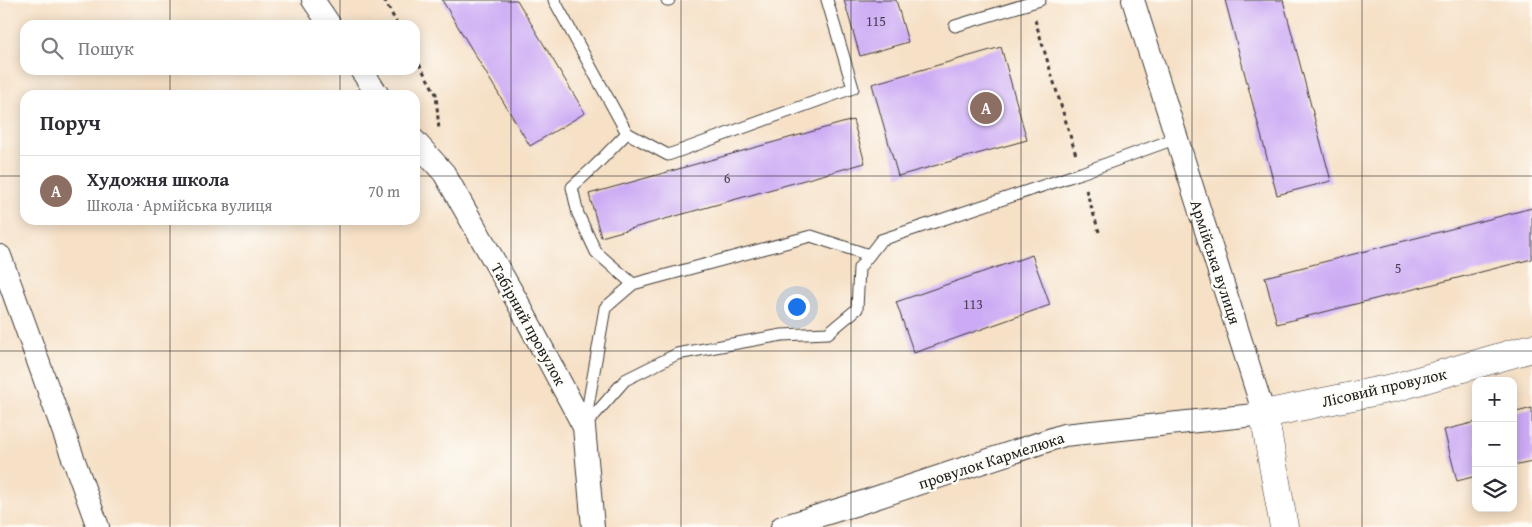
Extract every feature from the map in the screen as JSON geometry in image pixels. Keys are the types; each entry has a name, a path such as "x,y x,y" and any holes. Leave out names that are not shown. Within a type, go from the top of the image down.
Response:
{"street":[{"path":"313,0 327,20"},
{"name":"Армійська вулиця","path":"1133,0 1264,414 1284,527"},
{"path":"364,75 375,90"},
{"name":"Табірний провулок","path":"420,146 444,172 517,301 584,427 593,527"},
{"path":"0,256 98,527"},
{"name":"Лісовий провулок","path":"1264,414 1397,387 1532,348"},
{"name":"провулок Кармелюка","path":"782,527 854,506 1064,435 1264,414"}],"lane":[{"path":"554,0 627,134 668,154 854,88 827,0"},
{"path":"956,26 1035,2"},
{"path":"627,134 572,187 578,214 596,252 633,284"},
{"path":"584,427 626,380 677,354 782,335 828,333 857,309 859,268 881,240 1081,173 1177,138"},
{"path":"584,427 605,308 633,284 811,236 869,254"}],"path":[{"path":"384,0 395,20"},
{"path":"1035,2 1081,173 1100,235"},
{"path":"420,66 436,94 440,133"}],"building":[{"path":"442,0 517,0 585,113 530,146"},
{"path":"844,0 896,0 908,42 860,56"},
{"path":"1225,0 1283,0 1331,181 1277,195"},
{"path":"1001,47 1027,140 898,176 872,84"},
{"path":"853,120 865,163 601,237 589,194"},
{"path":"1532,208 1532,259 1277,324 1265,277"},
{"path":"1032,255 1050,305 914,353 896,302"},
{"path":"1532,408 1532,462 1517,465 1517,422 1517,412"},
{"path":"1472,423 1472,477 1457,481 1444,430"}],"place":[{"name":"Художня школа","path":"986,108"}]}
